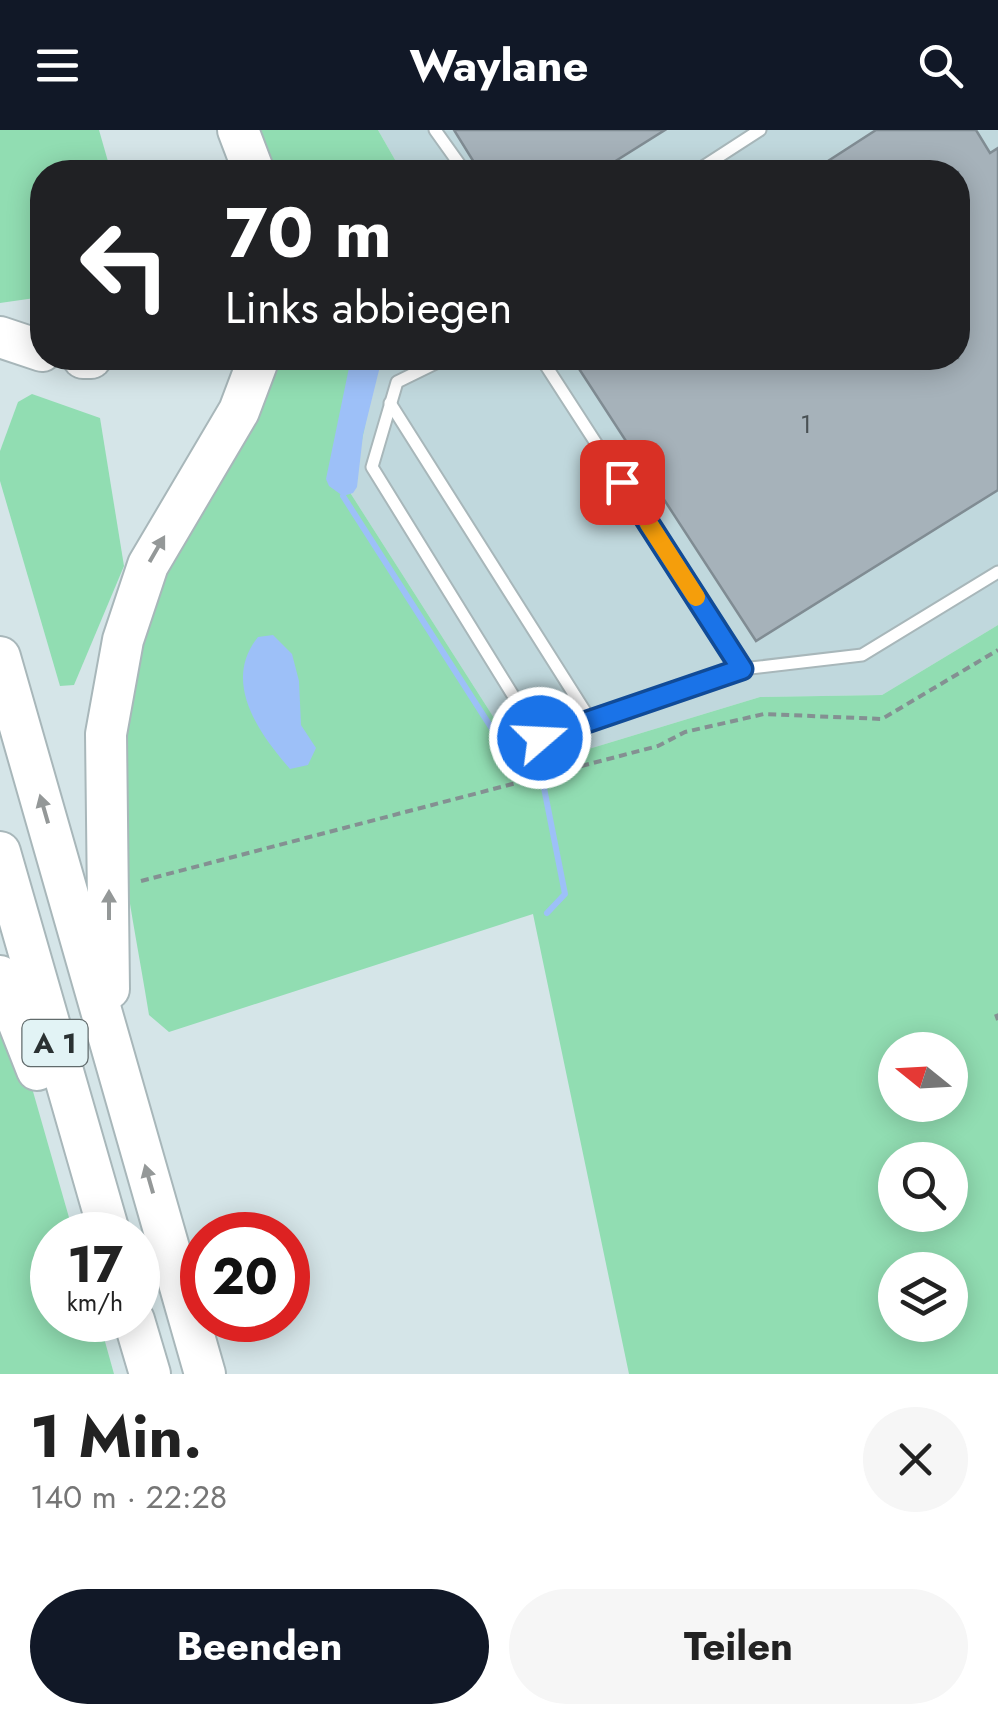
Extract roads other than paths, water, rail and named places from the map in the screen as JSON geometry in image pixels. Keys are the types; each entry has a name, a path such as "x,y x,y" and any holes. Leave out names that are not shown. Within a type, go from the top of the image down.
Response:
{"highway":[{"path":"220,130 231,160"},
{"path":"238,130 249,160"},
{"path":"0,336 30,347"},
{"path":"109,1038 106,734 123,640 148,566 238,411 254,370"},
{"name":"A 1","path":"0,657 205,1374"},
{"name":"A 1","path":"0,852 103,1212"},
{"path":"0,976 89,1212"},
{"path":"141,1342 150,1374"}],"lane":[{"path":"435,130 456,160"},
{"path":"714,160 760,130"},
{"path":"421,370 396,382 372,467 540,738 742,669 862,655 998,572"},
{"path":"549,370 742,669"},
{"path":"390,404 591,721"}],"water":[{"path":"349,370 379,370 363,435 357,487 343,496 326,479"},
{"path":"273,635 292,654 299,681 301,725 316,748 308,765 290,769 256,723 244,689 243,671 248,654 258,637"}],"waterway":[{"path":"343,496 519,771 540,772"},
{"path":"544,788 565,894 547,913"}]}
